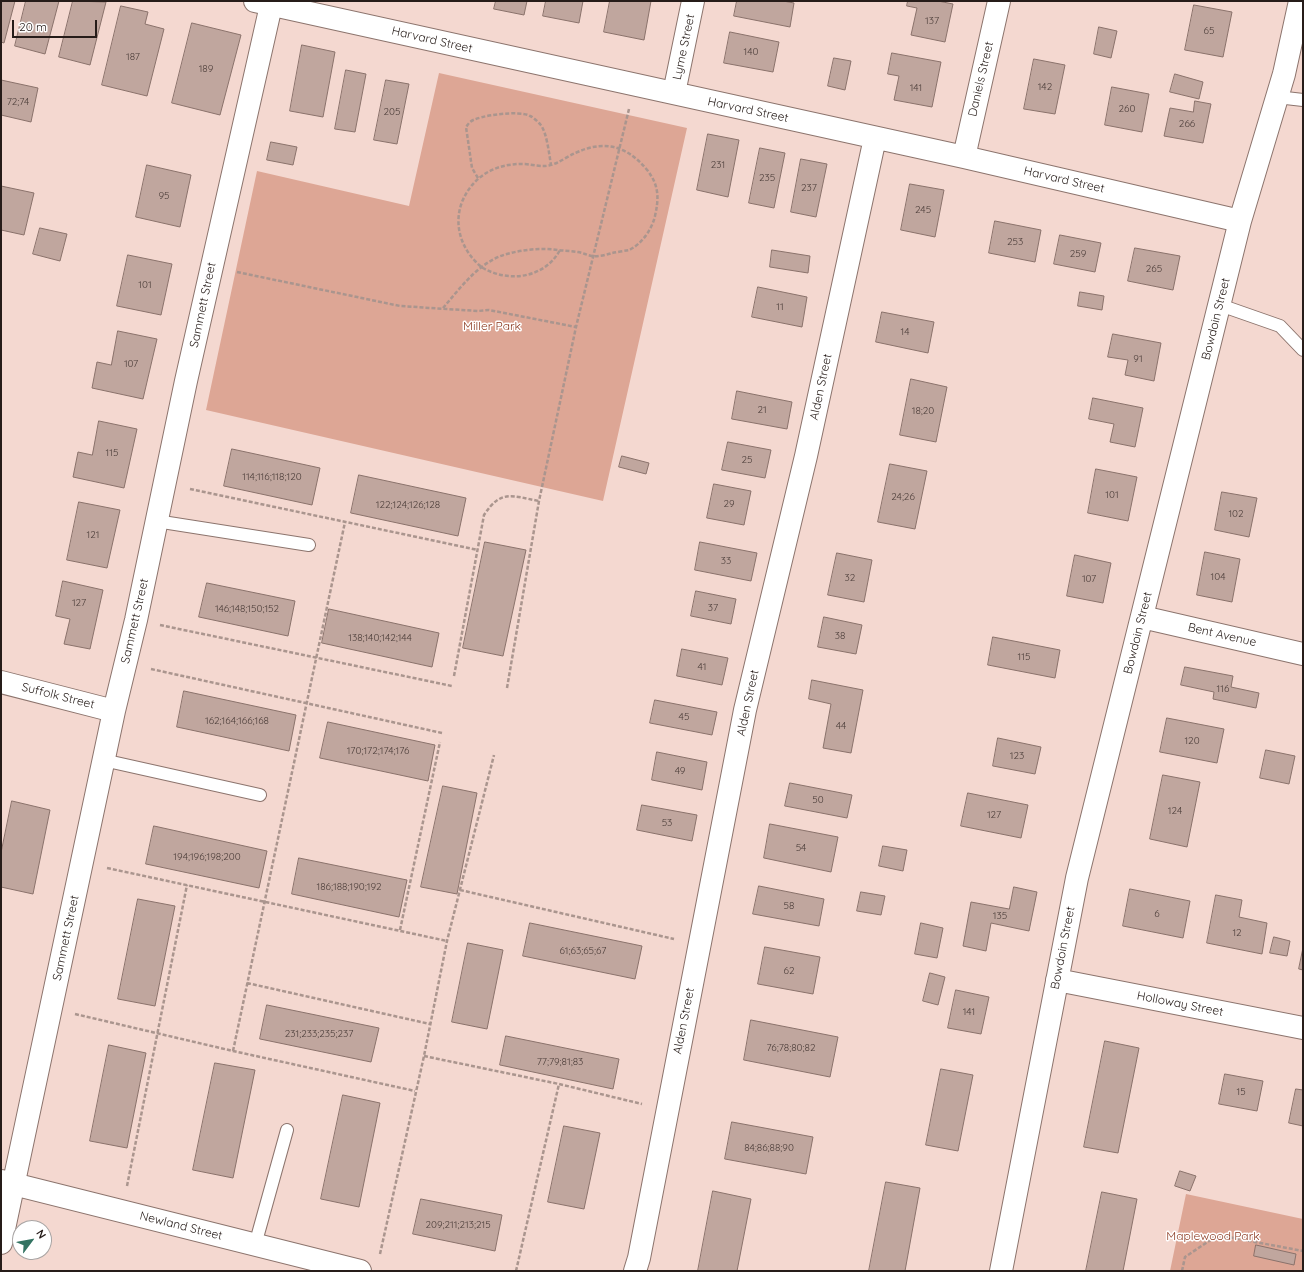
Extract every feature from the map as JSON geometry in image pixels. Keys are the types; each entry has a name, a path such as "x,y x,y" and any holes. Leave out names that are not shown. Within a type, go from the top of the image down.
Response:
{"street":[{"name":"Lyme Street","path":"674,93 694,1"},
{"name":"Daniels Street","path":"964,157 999,1"},
{"name":"Bowdoin Street","path":"1001,1271 1077,878 1240,221 1284,74 1300,1"},
{"name":"Harvard Street","path":"266,2 964,157 1240,221"},
{"name":"Sammett Street","path":"1,1243 7,1183 52,1009 81,863 114,711 136,620 266,2"},
{"name":"Alden Street","path":"635,1271 668,1110 745,710 806,456 875,138"},
{"name":"Bent Avenue","path":"1142,617 1303,654"},
{"name":"Suffolk Street","path":"1,682 114,711"},
{"name":"Holloway Street","path":"1057,980 1303,1028"},
{"name":"Newland Street","path":"7,1183 360,1271"}],"lane":[{"path":"1277,98 1303,100"},
{"path":"1220,305 1280,326 1303,350"},
{"path":"156,521 308,545"},
{"path":"104,760 260,795"},
{"path":"255,1244 287,1130"}],"path":[{"path":"508,688 539,501 576,327 635,85"},
{"path":"478,178 472,168 466,127 470,122 478,118 517,113 529,115 541,125 547,143 551,165"},
{"path":"443,308 465,282 481,267 498,257 510,253 539,249 560,250 580,252 593,256 630,249 642,240 653,225 658,200 654,179 640,161 619,148 609,146 588,147 551,165 540,167 526,164 511,164 490,170 478,178 469,188 458,213 459,228 462,241 469,254 481,267 506,276 521,277 535,273 548,265 557,256 560,250"},
{"path":"211,266 400,306 478,311 489,310 576,327"},
{"path":"164,484 478,550"},
{"path":"454,676 484,515 496,500 510,496 539,501"},
{"path":"233,1051 345,522"},
{"path":"136,620 452,686"},
{"path":"125,663 442,733"},
{"path":"400,930 440,742"},
{"path":"380,1255 424,1056 447,941 494,755"},
{"path":"81,863 447,941"},
{"path":"122,1211 187,885"},
{"path":"460,890 699,944"},
{"path":"247,983 430,1024"},
{"path":"52,1009 157,1034 416,1091"},
{"path":"424,1056 559,1084 668,1110"},
{"path":"516,1271 559,1084"},
{"path":"1182,1271 1185,1257 1218,1235 1303,1251"}],"green space":[{"name":"Miller Park","path":"439,73 687,128 603,501 206,410 257,171 409,206"},
{"name":"Maplewood Park","path":"1186,1194 1303,1219 1303,1271 1170,1271"}],"building":[{"path":"1,1 15,1 4,43 1,42"},
{"path":"26,1 59,1 45,54 15,46"},
{"path":"73,1 106,2 90,65 59,57"},
{"path":"496,1 527,1 524,15 494,9"},
{"path":"546,1 583,1 579,23 543,16"},
{"path":"610,1 651,1 644,40 604,32"},
{"path":"737,1 783,1 794,3 790,27 734,16"},
{"path":"908,1 938,1 953,4 945,42 911,35 917,8 907,6"},
{"path":"1194,5 1232,12 1223,57 1185,50"},
{"path":"121,6 148,12 145,24 164,29 147,96 102,85"},
{"path":"192,23 241,35 220,115 172,103"},
{"path":"1099,27 1117,31 1111,58 1094,54"},
{"path":"730,32 779,42 773,72 724,63"},
{"path":"302,45 335,52 323,117 290,111"},
{"path":"892,53 941,62 932,107 894,100 899,76 888,74"},
{"path":"834,58 851,61 845,90 828,86"},
{"path":"1034,59 1065,65 1055,114 1024,109"},
{"path":"346,70 366,74 355,132 335,129"},
{"path":"1175,74 1203,82 1199,99 1170,92"},
{"path":"1,80 38,88 31,122 1,115"},
{"path":"386,80 409,84 397,144 374,140"},
{"path":"1112,87 1149,94 1142,132 1105,125"},
{"path":"1195,101 1211,104 1203,143 1164,136 1170,108 1193,112"},
{"path":"708,134 739,140 728,197 697,190"},
{"path":"271,142 297,147 293,165 267,160"},
{"path":"760,148 785,153 774,208 749,203"},
{"path":"801,159 827,164 816,217 791,212"},
{"path":"147,165 191,175 180,227 136,217"},
{"path":"910,184 944,190 935,237 901,230"},
{"path":"1,186 34,193 24,235 1,230"},
{"path":"995,221 1041,230 1035,262 989,253"},
{"path":"40,228 67,234 60,261 33,254"},
{"path":"1060,235 1101,243 1095,272 1054,264"},
{"path":"1135,248 1180,256 1173,290 1128,281"},
{"path":"772,250 810,256 808,273 770,267"},
{"path":"128,255 172,264 161,315 117,306"},
{"path":"758,287 807,297 802,327 752,317"},
{"path":"1080,292 1104,296 1102,310 1078,306"},
{"path":"882,312 934,322 928,353 876,342"},
{"path":"118,331 157,339 143,399 92,388 97,362 111,365"},
{"path":"1113,334 1161,343 1154,381 1125,375 1128,360 1108,357"},
{"path":"911,379 947,387 936,442 900,435"},
{"path":"737,391 792,402 787,429 732,419"},
{"path":"1093,398 1143,408 1135,447 1110,442 1114,424 1089,419"},
{"path":"99,421 137,429 124,488 73,477 78,452 92,455"},
{"path":"728,442 771,450 765,478 722,470"},
{"path":"232,449 320,468 312,505 224,486"},
{"path":"622,456 649,463 646,474 619,467"},
{"path":"890,464 927,471 915,529 878,522"},
{"path":"1096,469 1137,477 1128,521 1088,513"},
{"path":"359,475 466,498 458,536 351,513"},
{"path":"714,484 751,491 744,525 707,518"},
{"path":"1222,492 1257,498 1249,537 1215,530"},
{"path":"79,502 120,510 107,568 67,560"},
{"path":"485,542 526,550 503,656 463,648"},
{"path":"700,542 757,553 751,581 695,570"},
{"path":"1205,552 1240,559 1232,602 1197,595"},
{"path":"837,553 872,560 864,602 828,595"},
{"path":"1075,555 1111,563 1103,603 1067,596"},
{"path":"63,581 103,590 90,649 64,644 70,619 56,616"},
{"path":"207,583 295,601 288,636 199,617"},
{"path":"696,591 736,599 731,624 691,616"},
{"path":"329,609 439,633 432,667 322,643"},
{"path":"824,617 862,625 856,654 818,647"},
{"path":"993,637 1060,650 1055,678 988,665"},
{"path":"682,649 728,658 722,685 677,676"},
{"path":"1185,667 1233,676 1231,687 1259,693 1256,708 1213,699 1214,692 1181,685"},
{"path":"812,680 863,690 851,753 823,748 831,704 809,699"},
{"path":"184,691 296,715 289,751 177,727"},
{"path":"655,700 717,712 712,735 650,723"},
{"path":"1167,718 1224,729 1217,763 1160,752"},
{"path":"328,722 435,745 428,781 320,758"},
{"path":"998,738 1041,747 1035,774 993,766"},
{"path":"1266,750 1295,756 1289,784 1260,778"},
{"path":"657,752 707,762 702,790 652,780"},
{"path":"1163,775 1200,782 1187,847 1150,839"},
{"path":"790,783 852,795 847,818 785,806"},
{"path":"443,786 477,793 457,894 421,887"},
{"path":"968,793 1028,805 1021,838 961,826"},
{"path":"12,801 50,810 33,894 1,887 1,853"},
{"path":"642,805 697,815 692,841 637,830"},
{"path":"770,824 838,837 831,872 764,858"},
{"path":"154,826 267,851 259,888 146,864"},
{"path":"883,846 907,850 903,871 879,866"},
{"path":"299,858 407,880 399,917 292,894"},
{"path":"759,886 824,899 819,926 753,914"},
{"path":"1014,887 1037,892 1029,931 991,923 986,951 963,946 971,902 1009,909"},
{"path":"1130,889 1190,901 1183,938 1123,926"},
{"path":"861,892 885,896 881,915 857,911"},
{"path":"1216,895 1242,900 1239,917 1267,923 1262,954 1207,943"},
{"path":"138,899 175,906 155,1006 118,999"},
{"path":"530,923 642,946 635,979 523,956"},
{"path":"921,923 943,928 937,958 915,954"},
{"path":"1274,937 1290,941 1287,956 1270,953"},
{"path":"468,943 503,950 487,1029 452,1022"},
{"path":"765,947 820,957 813,994 758,984"},
{"path":"1303,948 1303,970 1299,969"},
{"path":"930,973 945,977 938,1005 923,1001"},
{"path":"956,990 989,997 981,1034 948,1028"},
{"path":"267,1005 379,1028 371,1062 260,1039"},
{"path":"751,1020 838,1037 830,1077 744,1060"},
{"path":"506,1036 619,1059 613,1089 500,1065"},
{"path":"1105,1041 1139,1048 1118,1153 1084,1147"},
{"path":"109,1045 146,1053 127,1148 90,1141"},
{"path":"215,1063 255,1070 233,1178 193,1170"},
{"path":"941,1069 973,1075 958,1151 926,1145"},
{"path":"1225,1074 1263,1081 1257,1111 1219,1104"},
{"path":"1296,1089 1303,1090 1303,1126 1289,1123"},
{"path":"343,1095 380,1103 359,1207 321,1199"},
{"path":"732,1122 813,1137 806,1174 725,1159"},
{"path":"564,1126 600,1133 584,1209 548,1202"},
{"path":"1180,1171 1196,1176 1190,1191 1175,1186"},
{"path":"886,1182 920,1188 905,1271 869,1271"},
{"path":"713,1191 751,1199 737,1271 698,1271"},
{"path":"1102,1192 1137,1199 1123,1271 1086,1271"},
{"path":"421,1199 502,1215 495,1251 413,1234"},
{"path":"1256,1245 1296,1254 1294,1265 1254,1256"}]}
